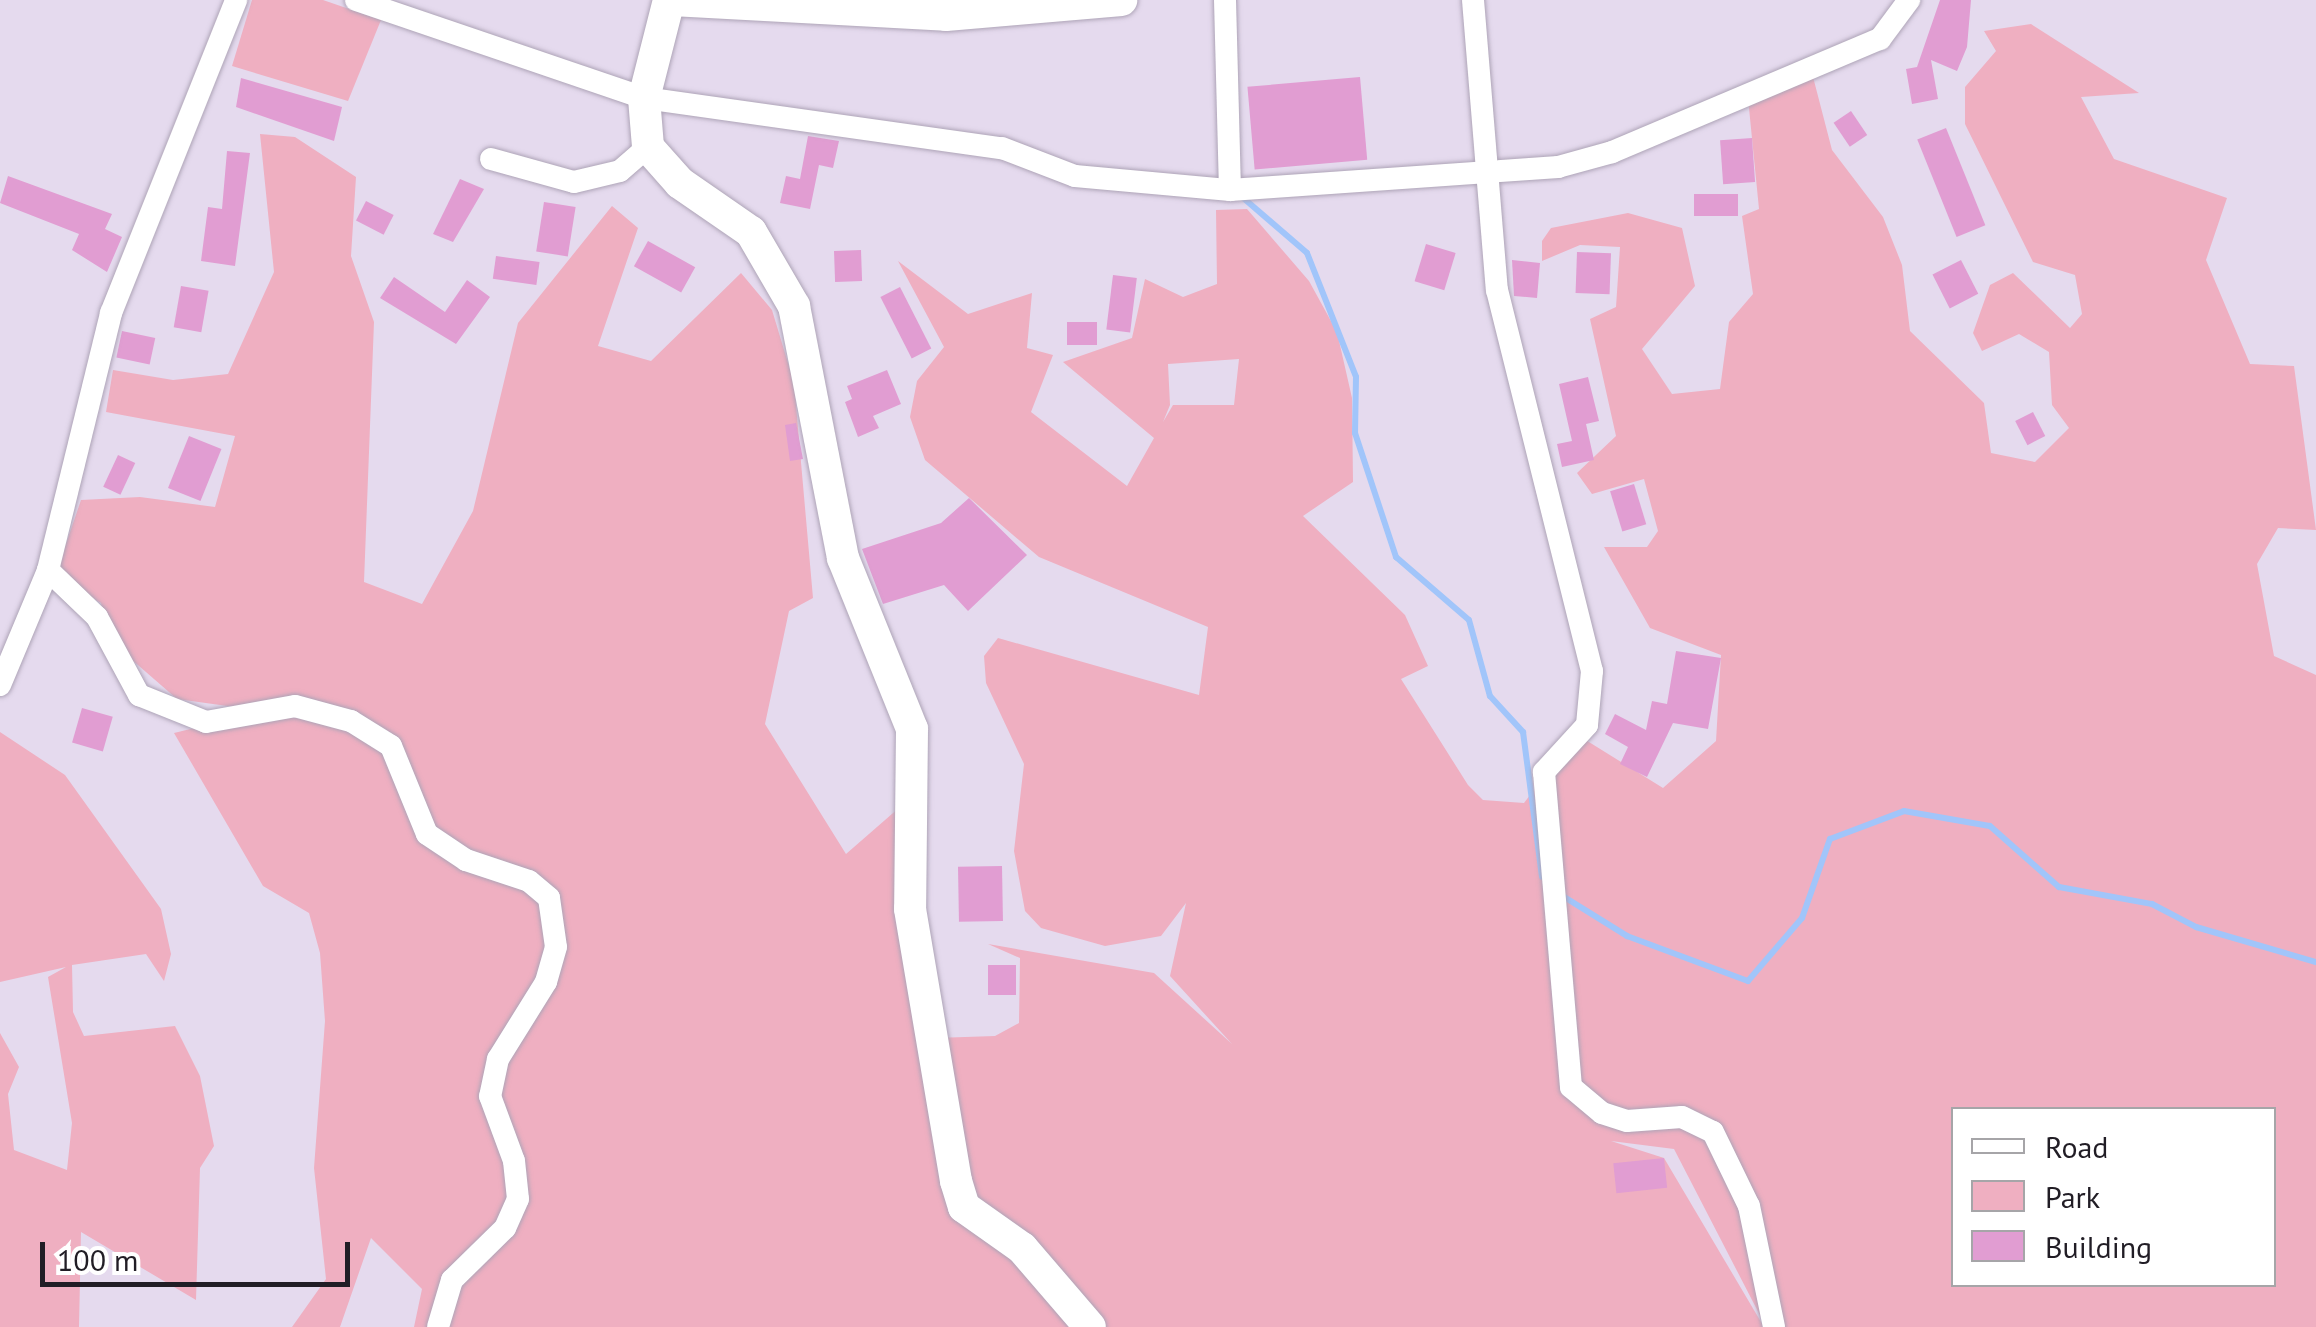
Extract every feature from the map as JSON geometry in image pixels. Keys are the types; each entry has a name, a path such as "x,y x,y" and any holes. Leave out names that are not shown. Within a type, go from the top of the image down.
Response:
{"street":[{"path":"0,685 48,570 111,314 236,0"},
{"path":"356,0 644,98 1002,148 1090,178 1230,190 1558,167 1612,152 1812,73 1880,39 1909,0"},
{"path":"1090,1327 1022,1248 964,1207 953,1174 910,909 912,729 843,558 794,306 750,232 680,183 648,147 644,98 670,0 849,5 946,15 1121,0"},
{"path":"1224,0 1230,190"},
{"path":"1473,0 1507,336 1556,507 1592,671 1586,725 1544,772 1571,1087 1602,1112 1627,1120 1682,1117 1713,1132 1749,1206 1774,1327"},
{"path":"492,158 574,182 620,171 648,147"},
{"path":"48,570 98,617 139,694 206,722 295,706 351,721 391,746 427,834 549,898 556,946 546,982 498,1059 490,1096 514,1160 518,1199 505,1228 452,1280 438,1327"}],"green space":[{"path":"252,0 323,0 381,20 348,101 232,66"},
{"path":"2031,24 2139,93 2081,97 2114,159 2227,198 2206,260 2250,364 2294,366 2316,530 2278,528 2257,564 2274,656 2316,675 2316,1327 1766,1327 1674,1149 1611,1141 1664,1158 1764,1327 414,1327 422,1289 371,1238 340,1327 292,1327 326,1279 314,1168 325,1021 320,953 309,913 263,886 174,733 264,711 177,699 108,639 101,603 55,576 81,500 140,497 215,507 235,436 106,412 113,370 173,380 228,374 274,272 260,134 295,137 356,177 351,256 374,322 364,582 422,604 473,511 518,323 612,206 638,228 598,346 651,361 741,273 772,310 794,383 813,598 789,611 765,724 846,854 908,800 935,1038 995,1036 1019,1023 1020,958 988,944 1154,973 1232,1044 1170,976 1186,903 1161,936 1105,946 1041,928 1025,911 1014,851 1024,764 986,683 984,656 998,638 1199,695 1208,627 1039,557 925,460 910,417 917,381 944,347 898,261 968,314 1032,293 1027,348 1053,355 1031,412 1127,486 1154,438 1063,362 1132,338 1145,279 1183,297 1217,284 1216,210 1247,209 1309,281 1337,332 1352,398 1353,482 1303,516 1405,615 1428,666 1401,679 1468,785 1483,800 1524,803 1576,734 1663,788 1716,741 1721,655 1650,628 1604,547 1647,547 1658,531 1644,479 1592,494 1577,473 1616,436 1590,319 1616,307 1620,247 1580,245 1542,261 1542,241 1551,228 1628,213 1682,228 1695,286 1642,349 1672,394 1720,389 1729,322 1753,294 1742,216 1759,209 1748,98 1812,73 1832,150 1883,217 1902,265 1910,331 1984,403 1991,453 2035,462 2069,428 2052,405 2049,352 2019,334 1982,351 1973,333 1990,285 2013,273 2070,328 2082,314 2075,275 2033,262 1965,124 1965,87 1996,51 1984,31","holes":["1239,359 1234,405 1173,405 1163,422 1170,405 1168,364"]},
{"path":"0,732 65,775 161,909 171,954 164,981 146,954 72,965 73,1012 84,1036 175,1026 200,1076 214,1146 200,1168 196,1300 81,1232 79,1327 0,1327 0,1033 19,1067 8,1094 14,1150 67,1170 72,1123 48,977 66,967 0,982"}],"building":[{"path":"1940,0 1971,0 1967,47 1957,71 1931,60 1938,99 1912,104 1906,69 1917,67"},
{"path":"1360,77 1367,160 1255,170 1247,87"},
{"path":"241,78 342,107 334,141 236,107"},
{"path":"1851,111 1867,135 1850,147 1834,123"},
{"path":"1946,128 1985,225 1957,237 1917,140"},
{"path":"808,136 839,141 833,168 819,165 810,209 780,203 786,176 800,179"},
{"path":"1752,138 1755,182 1723,184 1720,140"},
{"path":"227,151 250,153 235,266 201,261 208,207 222,209"},
{"path":"8,176 112,214 105,229 122,237 107,272 72,250 79,234 0,203"},
{"path":"460,179 484,189 453,242 433,234"},
{"path":"1694,194 1738,194 1738,216 1694,216"},
{"path":"366,201 394,215 384,235 356,221"},
{"path":"544,202 576,207 568,256 536,251"},
{"path":"648,241 695,267 681,293 634,266"},
{"path":"1426,244 1456,253 1444,290 1415,281"},
{"path":"861,250 862,281 835,282 834,251"},
{"path":"1577,252 1611,253 1610,294 1576,293"},
{"path":"496,256 540,262 536,285 493,279"},
{"path":"1512,260 1540,263 1537,298 1514,296"},
{"path":"1961,260 1978,294 1950,308 1932,275"},
{"path":"1113,275 1137,278 1130,333 1106,330"},
{"path":"394,277 445,312 467,280 490,297 456,344 380,298"},
{"path":"181,286 209,291 201,332 174,327"},
{"path":"900,287 931,348 912,358 880,297"},
{"path":"1067,322 1097,322 1097,345 1067,345"},
{"path":"122,331 155,338 150,364 116,357"},
{"path":"887,370 901,404 873,416 879,428 858,437 845,402 852,399 847,386"},
{"path":"1588,377 1599,421 1586,424 1594,460 1562,467 1557,444 1572,441 1559,384"},
{"path":"2033,412 2045,436 2027,445 2015,421"},
{"path":"796,423 803,459 790,461 785,425"},
{"path":"189,436 221,449 200,501 168,488"},
{"path":"118,455 135,463 120,495 103,487"},
{"path":"1634,484 1646,524 1622,531 1610,491"},
{"path":"969,498 1027,555 968,611 944,585 883,604 862,549 941,523"},
{"path":"1676,651 1721,658 1708,729 1673,723 1647,777 1620,764 1628,747 1605,734 1615,714 1646,730 1652,701 1667,704"},
{"path":"82,708 113,717 103,751 72,743"},
{"path":"1002,866 1003,921 959,922 958,867"},
{"path":"988,965 1016,965 1016,995 988,995"},
{"path":"1664,1158 1667,1188 1616,1193 1613,1163"}],"waterway":[{"path":"1241,196 1307,253 1356,377 1355,433 1396,557 1469,620 1490,696 1523,732 1542,877"},
{"path":"1561,895 1627,936 1748,981 1802,918 1830,839 1904,811 1990,826 2059,887 2152,904 2196,927 2316,962"}]}
